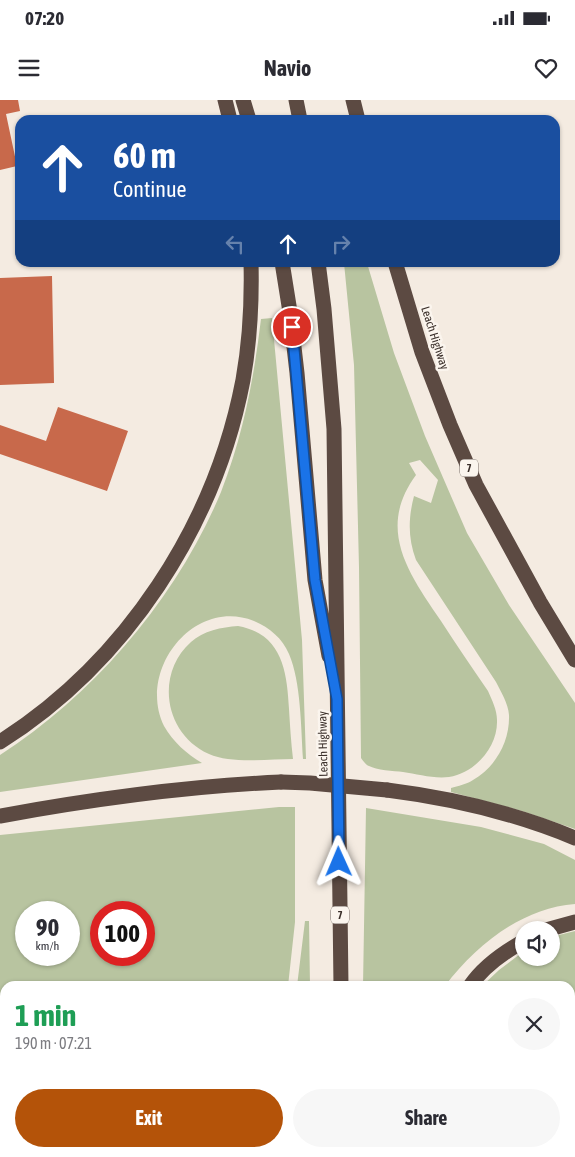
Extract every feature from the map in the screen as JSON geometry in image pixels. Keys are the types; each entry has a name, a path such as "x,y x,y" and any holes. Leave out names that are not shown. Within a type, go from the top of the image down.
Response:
{"highway":[{"path":"225,100 229,115"},
{"path":"243,100 248,115"},
{"path":"296,100 299,115"},
{"path":"353,100 357,115"},
{"path":"0,742 46,710 82,676 117,639 152,594 181,551 203,506 221,462 234,417 243,379 249,337 252,267"},
{"path":"283,267 297,373 315,580 337,699"},
{"name":"Leach Highway","path":"319,267 334,429 341,981"},
{"name":"Leach Highway","path":"396,267 422,352 450,425 476,485 540,602 575,660"},
{"path":"0,816 162,790 234,784 310,783 432,796 504,813 575,838"},
{"path":"560,926 575,922"},
{"path":"475,981 489,965 515,946"}],"green space":[{"path":"344,267 368,267 394,353 425,436 467,533 509,605 575,703 575,829 522,811 451,792 451,788 468,783 481,775 495,761 504,744 509,725 509,715 506,702 496,682 416,560 411,544 410,528 414,496 431,503 438,480 420,460 409,463 416,475 404,495 399,514 398,533 402,551 408,568 418,586 488,691 496,713 496,730 494,740 483,757 459,775 432,777 385,770 367,765 361,758 354,365"},
{"path":"272,318 302,640 306,759 303,759 300,705 296,678 286,648 275,634 265,627 254,621 232,616 210,620 192,629 176,644 165,662 158,683 158,705 164,726 181,747 202,763 0,792 0,755 69,703 100,672 130,640 182,568 203,531 229,471 247,407 261,319"},
{"path":"238,626 253,630 264,637 273,646 284,668 293,759 239,760 209,754 194,745 182,733 174,718 169,686 172,670 180,655 191,642 207,632"},
{"path":"279,807 295,807 295,922 289,981 0,981 0,835"},
{"path":"366,808 481,827 544,844 575,860 575,904 555,907 515,921 515,923 502,931 471,956 449,981 363,981"},
{"path":"305,921 309,921 310,981 298,981"},
{"path":"575,931 575,981 487,981 515,958 515,966 560,966 560,935"}],"building":[{"path":"0,100 18,100 20,111 6,114 15,157 15,166 0,170"},
{"path":"52,276 54,383 0,385 0,278"},
{"path":"58,407 128,431 107,491 0,454 0,425 46,441"}],"route":[{"path":"292,327 315,580 337,699 339,862"}]}
